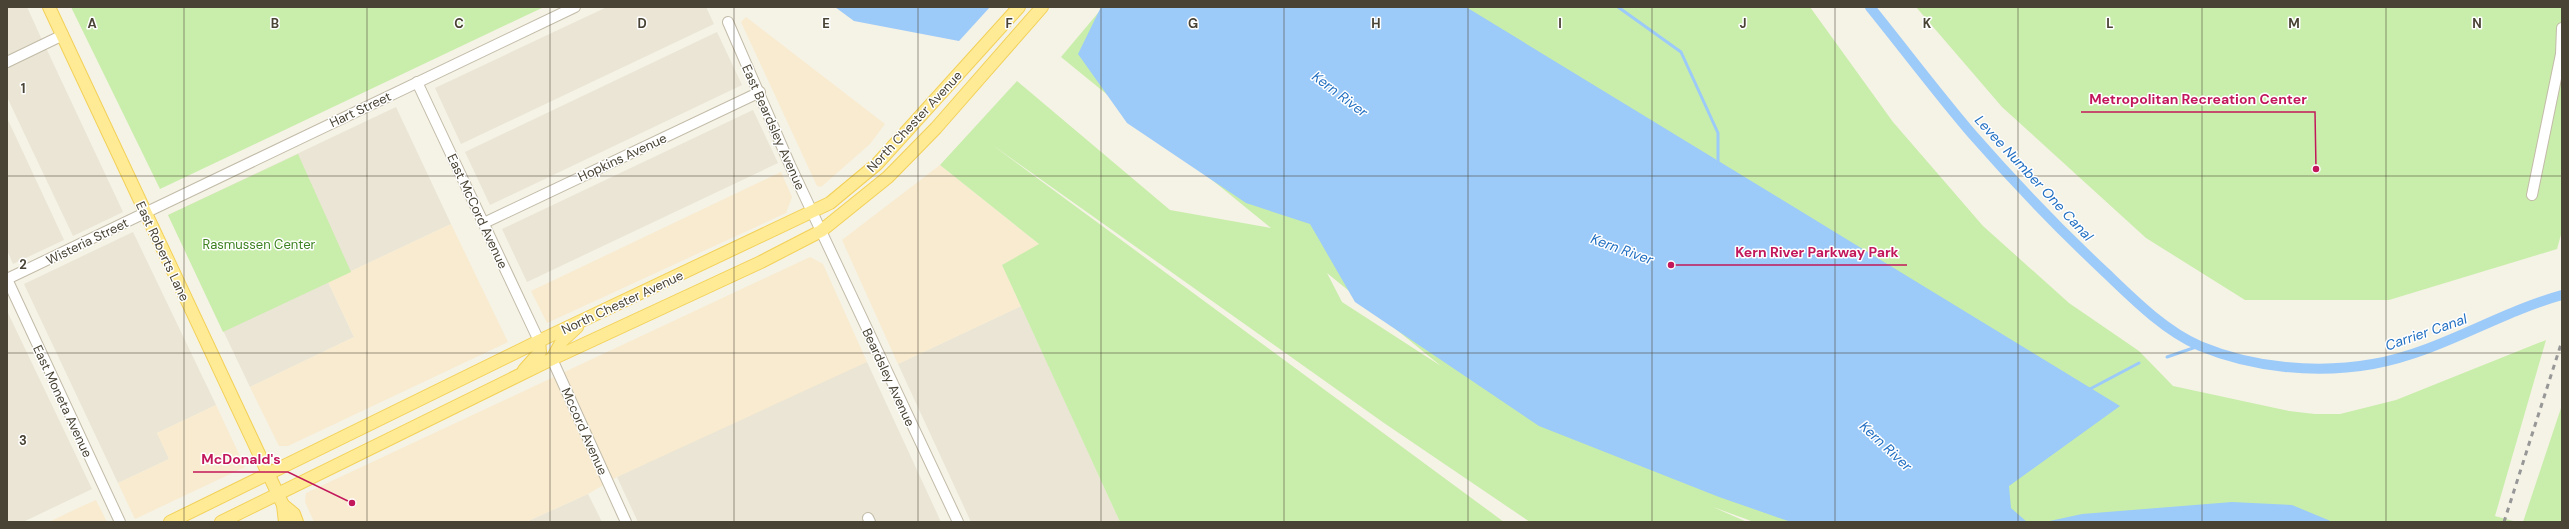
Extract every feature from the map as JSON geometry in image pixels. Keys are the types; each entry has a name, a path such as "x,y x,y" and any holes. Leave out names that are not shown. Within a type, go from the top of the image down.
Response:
{"main road":[{"name":"East Roberts Lane","path":"48,7 63,35 281,499"},
{"name":"North Chester Avenue","path":"170,522 539,341 813,213 830,203 877,164 1019,7"},
{"name":"North Chester Avenue","path":"221,522 281,499 519,375 761,262 821,231 888,177 936,128 1042,7"},
{"path":"552,359 562,341 585,319"},
{"path":"519,375 540,352 539,341"},
{"path":"281,499 285,522"},
{"path":"281,499 294,514 297,522"}],"street":[{"name":"Hart Street","path":"145,212 575,7"},
{"name":"East Beardsley Avenue","path":"728,22 760,92 790,165 821,231"},
{"path":"2532,194 2561,54 2562,28"},
{"path":"7,62 63,35"},
{"name":"East McCord Avenue","path":"417,82 539,341"},
{"name":"Hopkins Avenue","path":"484,223 760,92"},
{"name":"Wisteria Street","path":"7,279 145,212"},
{"name":"Beardsley Avenue","path":"821,231 958,522"},
{"name":"East Moneta Avenue","path":"7,279 120,522"},
{"name":"Mccord Avenue","path":"552,359 626,522"}],"shaded area":[{"path":"7,7 27,7 42,40 7,57"},
{"path":"607,7 706,7 714,24 461,144 435,88"},
{"path":"746,17 885,124 870,144 821,187 817,186 741,22"},
{"path":"717,32 742,85 490,205 465,152"},
{"path":"46,48 123,212 73,236 7,97 7,67"},
{"path":"396,107 451,224 328,282 354,337 250,387 168,215"},
{"path":"753,110 778,163 527,282 502,229"},
{"path":"7,118 64,240 13,264 7,250"},
{"path":"940,165 1040,245 1002,265 1021,306 898,364 842,240"},
{"path":"781,172 792,197 786,213 547,323 531,291"},
{"path":"451,224 508,342 288,446 279,446 250,387 354,337 328,282"},
{"path":"133,232 216,405 157,433 169,459 118,483 24,284"},
{"path":"810,257 823,264 867,362 617,477 588,494 526,522 314,522 305,502 306,493"},
{"path":"1021,306 1120,522 971,522 898,364"},
{"path":"7,311 92,489 23,522 7,522"},
{"path":"867,362 941,522 638,522 617,477 826,378"},
{"path":"216,405 245,467 135,519 118,483 169,459 157,433"},
{"path":"588,494 602,522 526,522"},
{"path":"96,500 107,522 49,522 78,508"}],"green space":[{"path":"71,7 544,7 160,189"},
{"path":"1103,7 1810,7 1893,122 1983,226 2069,303 2139,351 2173,386 2289,411 2315,414 2340,414 2396,400 2546,340 2495,516 2517,522 1754,522 1713,507 1747,522 1530,522 1384,423 991,144 1504,522 1120,522 1002,265 1039,244 940,165 1017,81 1170,210 1271,228 1061,57","holes":["1327,273 1441,366 1342,302"]},
{"path":"1916,7 2562,7 2562,231 2557,249 2389,300 2245,300 2146,238 2002,107"},
{"name":"Rasmussen Center","path":"298,154 351,272 223,332 168,215"},
{"path":"2562,405 2562,522 2523,522"}],"water":[{"path":"835,7 990,7 959,41 854,21"},
{"name":"Kern River","path":"1101,7 1466,7 2120,406 2009,486 2011,508 2027,522 1791,522 1719,497 1539,426 1355,302 1310,224 1246,203 1127,123 1078,54"},
{"path":"2232,502 2292,505 2333,522 2045,522 2082,514"}],"waterway":[{"path":"1618,7 1681,52 1718,133 1718,163"},
{"name":"Levee Number One Canal","path":"1870,7 1972,134 2037,205 2138,304 2174,332 2200,346 2220,354 2263,364 2308,368 2352,367 2373,364 2422,351 2514,312 2562,295"},
{"path":"2167,357 2199,346"},
{"path":"2088,390 2139,363"}],"railway":[{"path":"2504,522 2562,341"}],"place":[{"name":"Metropolitan Recreation Center","path":"2316,169"},
{"name":"Kern River Parkway Park","path":"1671,265"},
{"name":"McDonald's","path":"352,503"}],"water label":[{"name":"Carrier Canal","path":"2426,332"}]}
